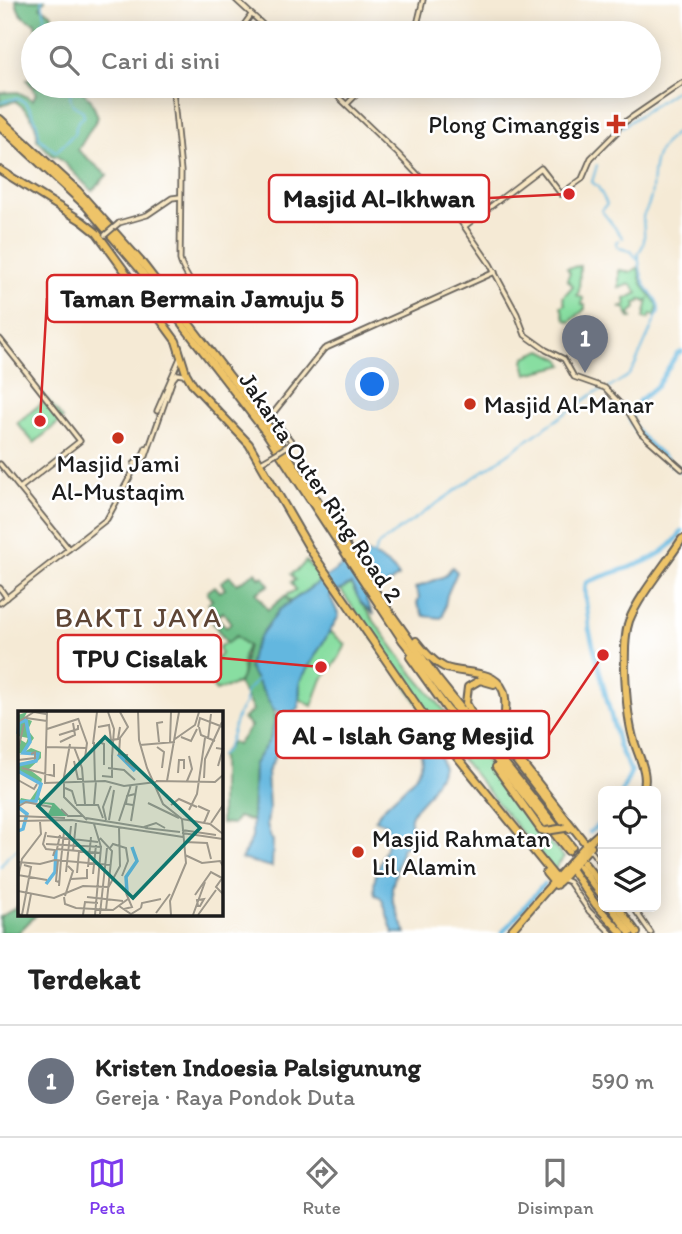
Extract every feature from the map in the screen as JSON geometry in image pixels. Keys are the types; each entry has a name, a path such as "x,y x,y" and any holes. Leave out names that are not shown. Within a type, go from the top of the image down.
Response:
{"highway":[{"name":"Jakarta Outer Ring Road 2","path":"0,119 78,191 125,242 272,431 346,551"},
{"name":"Jakarta Outer Ring Road 2","path":"0,128 86,206 138,267 267,434 388,613 570,849 432,681 388,613"},
{"path":"0,172 82,221 103,237 129,281 171,339 180,358 177,375 247,446 285,516 378,652 545,870 548,883 544,892"},
{"path":"0,172 88,230 179,347 190,382 245,439 324,575"},
{"path":"645,786 646,775 634,735 630,709 630,632 639,609 682,539"},
{"path":"668,564 682,545"},
{"path":"388,613 398,639 435,694 488,756 541,830 566,828"},
{"path":"388,613 436,662 457,671 485,675 498,683 505,697 503,732 507,744 587,848"},
{"path":"501,758 466,703 467,690 476,681 487,680 498,688 502,698 499,727 503,746 566,828 587,848"},
{"path":"587,848 598,838"},
{"path":"511,933 598,838"},
{"path":"511,933 544,892 566,872 580,849 578,840"},
{"path":"545,870 566,872 598,894"},
{"path":"545,870 566,872 598,885"},
{"path":"566,872 622,933"},
{"path":"615,912 630,933"},
{"path":"622,912 637,933"}],"street":[{"path":"236,0 258,21"},
{"path":"418,21 424,0"},
{"path":"247,21 251,15"},
{"path":"661,97 682,83"},
{"path":"163,324 187,309 194,292 192,282 184,272 180,260 181,197 174,98"},
{"path":"340,98 410,166 465,226 495,272 526,337 564,359 575,377 607,389 631,416 641,433 682,468"},
{"path":"347,105 354,98"},
{"path":"465,226 541,168 561,194 583,178 591,158 615,134 619,126 660,98"},
{"path":"103,237 119,223 147,215 172,198 181,197"},
{"path":"260,463 292,442 271,416 324,349 495,272"},
{"path":"0,339 80,441 20,488"},
{"path":"0,603 98,526 107,515 136,464 146,452 167,390 177,375"},
{"path":"0,464 69,549"},
{"path":"0,588 7,598"},
{"path":"587,848 598,861"},
{"path":"566,872 569,882 589,911 611,933"},
{"path":"636,912 651,933"}],"green space":[{"path":"16,0 45,0 40,7 51,13 54,21 31,21 18,9"},
{"path":"18,92 21,98 91,100 98,117 78,150 107,175 92,191 37,140 32,118 24,109 15,101 0,106 0,93"},
{"path":"580,266 577,295 583,298 582,305 585,305 585,309 570,322 565,319 561,306 565,304 563,297 573,286 567,279 570,273 567,268"},
{"path":"639,267 643,284 658,306 655,316 651,314 649,319 644,318 648,300 646,302 640,299 640,302 635,303 636,308 630,313 632,318 625,308 619,308 626,305 625,299 638,293 631,284 619,288 619,270 631,272"},
{"path":"542,350 560,359 564,365 527,374 525,357"},
{"path":"47,399 63,419 34,443 17,423"},
{"path":"306,561 311,567 315,563 324,578 290,602 285,596 296,590 291,582 295,580 291,574"},
{"path":"256,572 260,578 263,576 269,585 256,593 268,610 285,596 290,602 275,616 264,632 249,668 274,710 274,724 270,739 254,764 252,821 238,817 233,824 222,823 222,754 232,742 237,745 251,726 243,719 253,710 238,683 241,680 248,646 236,636 227,643 213,623 219,619 226,627 231,623 223,612 218,616 208,603 212,600 207,592 215,586 220,592 225,589 221,582 230,576 237,584"},
{"path":"351,584 361,603 410,670 471,742 537,830 564,857 553,871 423,711 341,590"},
{"path":"330,631 346,645 322,679 312,706 300,699 300,681"},
{"path":"236,636 248,646 243,656 242,680 216,691 203,672 221,654 219,647"},
{"path":"18,907 18,916 35,916 18,933 0,933 0,917"}],"water":[{"path":"362,552 382,561 399,576 366,600 374,615 361,603 351,584 330,596 339,616 300,681 299,708 288,714 274,710 249,668 252,652 260,636 279,610"},
{"path":"452,567 457,572 447,595 443,616 424,616 417,604 419,597 415,588 445,576"},
{"path":"409,710 436,745 443,768 428,795 411,817 410,839 407,846 402,847 392,888 393,901 406,933 393,933 383,902 375,895 375,876 385,851 388,833 386,824 375,820 412,781 421,763 421,754 409,732 403,713"},
{"path":"276,715 292,718 293,721 267,772 267,824 273,840 272,867 241,859 252,838 254,764 270,739"}],"waterway":[{"path":"42,0 45,17 43,21"},
{"path":"622,127 682,86"},
{"path":"0,102 16,99 27,104 36,121 39,138 56,152 74,134 78,121 84,117 83,111 73,105 70,98"},
{"path":"609,388 629,375 659,311 657,302 643,279 638,253 644,240 643,216 651,195 657,157 682,127"},
{"path":"597,165 592,182 598,187 607,204 601,210 623,238"},
{"path":"619,240 616,243 619,248 631,251 638,260"},
{"path":"682,352 677,354 657,386 639,401 630,419 645,440 682,472"},
{"path":"373,556 379,544 596,392 604,390"},
{"path":"624,786 631,772 619,747 589,629 586,583 651,558 663,551 682,531"},
{"path":"222,754 227,749 238,714 245,703 245,693 257,680"},
{"path":"590,832 598,825"},
{"path":"0,867 18,849"},
{"path":"502,933 544,884"}],"place":[{"name":"Plong Cimanggis","path":"616,124"},
{"name":"Masjid Al-Ikhwan","path":"569,194"},
{"name":"Kristen Indoesia Palsigunung","path":"585,373"},
{"name":"Masjid Al-Manar","path":"470,404"},
{"name":"Taman Bermain Jamuju 5","path":"40,421"},
{"name":"Masjid Jami Al-Mustaqim","path":"118,438"},
{"name":"Al - Islah Gang Mesjid","path":"603,655"},
{"name":"TPU Cisalak","path":"321,667"},
{"name":"Masjid Rahmatan Lil Alamin","path":"358,852"}],"district":[{"name":"BAKTI JAYA","path":"139,617"}]}
